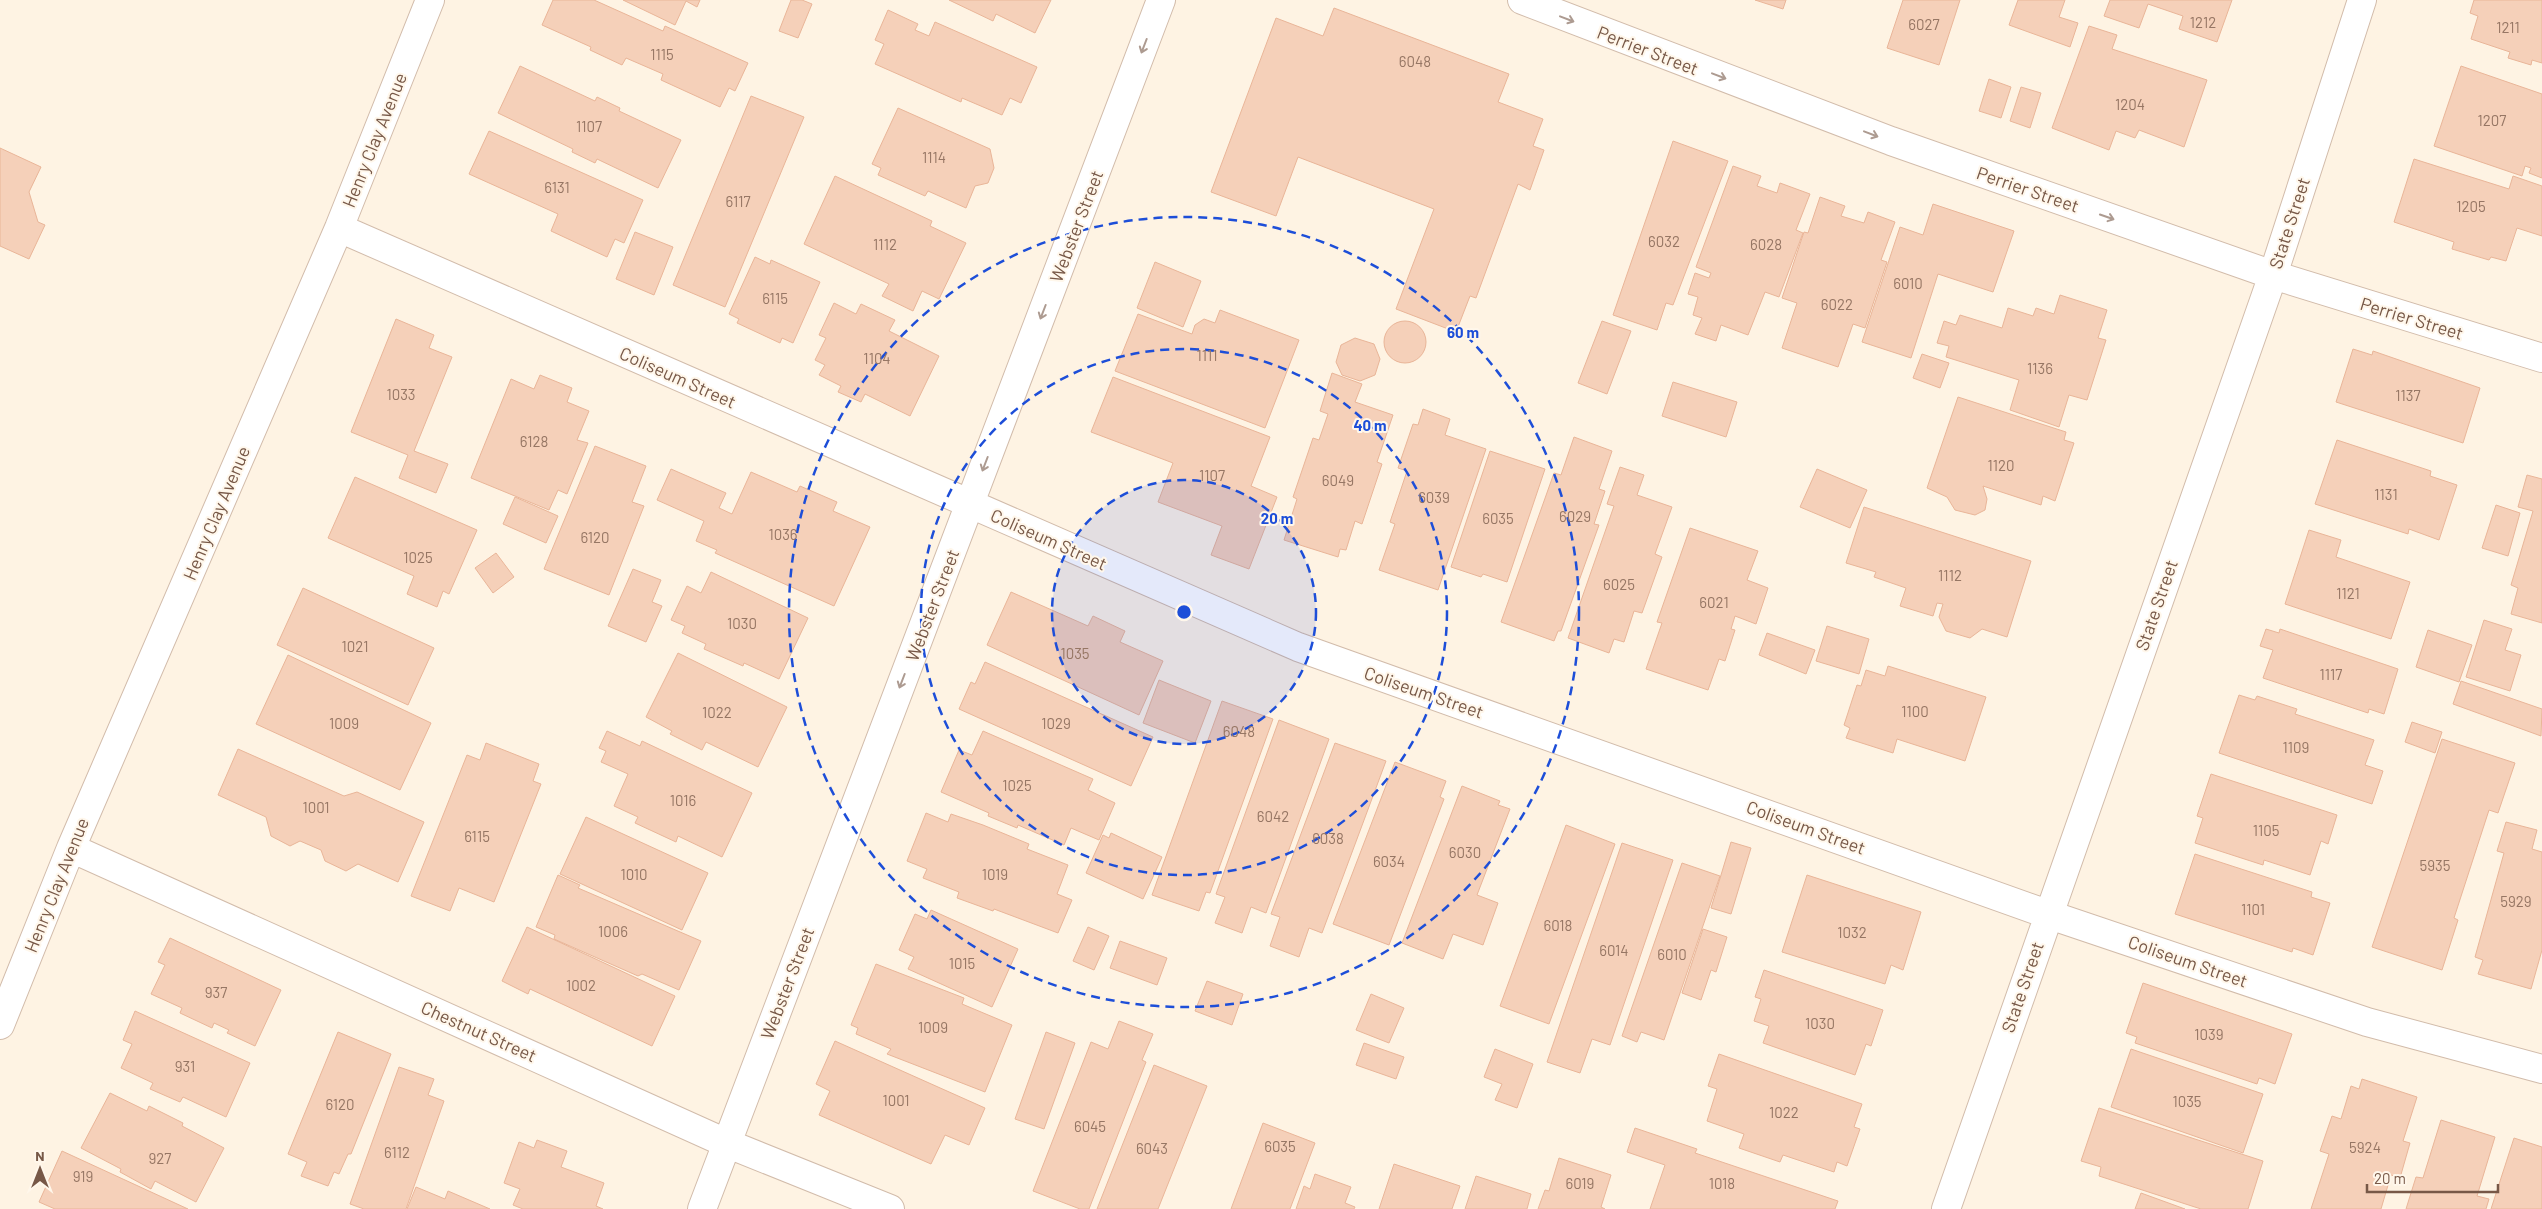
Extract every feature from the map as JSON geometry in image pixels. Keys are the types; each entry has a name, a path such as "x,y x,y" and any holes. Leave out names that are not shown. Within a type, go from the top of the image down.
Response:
{"street":[{"name":"Henry Clay Avenue","path":"0,1025 71,848 339,228 430,0"},
{"name":"Webster Street","path":"702,1209 1161,0"},
{"name":"Perrier Street","path":"1522,0 1891,142 2273,275 2542,358"},
{"name":"State Street","path":"1946,1209 2047,914 2273,275 2362,0"},
{"name":"Coliseum Street","path":"339,228 1298,648 2047,914 2367,1022 2542,1069"},
{"name":"Chestnut Street","path":"71,848 726,1143 890,1209"}],"building":[{"path":"553,0 594,0 663,31 665,26 748,63 735,91 729,88 720,107 661,80 663,74 626,58 622,65 590,50 591,47 542,25"},
{"path":"623,0 700,0 697,7 686,1 675,25"},
{"path":"791,0 802,0 812,4 798,38 779,31"},
{"path":"949,0 1051,0 1035,33 996,14 993,21"},
{"path":"1755,0 1786,0 1783,9"},
{"path":"1903,0 1960,0 1939,65 1887,48"},
{"path":"2018,0 2065,0 2059,17 2078,23 2070,47 2009,25"},
{"path":"2110,0 2232,0 2217,42 2179,29 2183,16 2148,4 2139,28 2104,16"},
{"path":"2474,0 2542,0 2542,63 2532,60 2531,65 2508,58 2510,52 2471,39 2478,16 2470,13"},
{"path":"1334,8 1509,74 1498,102 1543,119 1533,146 1544,150 1530,190 1518,184 1476,298 1470,296 1456,332 1396,309 1434,209 1298,157 1276,216 1211,192 1276,18 1323,36"},
{"path":"888,10 918,24 915,30 929,36 935,22 1037,67 1021,103 1010,98 1002,115 962,98 961,102 875,64 884,44 875,40"},
{"path":"2089,26 2117,35 2112,49 2207,80 2184,147 2139,130 2135,138 2116,131 2109,150 2052,128"},
{"path":"520,66 595,101 597,97 620,108 619,111 681,140 658,188 597,159 595,163 572,152 573,149 498,113"},
{"path":"2461,66 2542,94 2542,178 2529,173 2531,168 2525,166 2522,176 2434,146"},
{"path":"1989,79 2011,87 2001,118 1979,111"},
{"path":"2021,87 2041,93 2030,128 2010,121"},
{"path":"751,96 804,117 725,307 673,285"},
{"path":"898,108 990,149 994,168 988,183 975,186 966,208 928,191 925,196 878,175 881,168 872,164"},
{"path":"489,131 643,200 624,243 615,239 607,257 551,231 558,214 469,174"},
{"path":"1673,141 1728,161 1673,305 1666,303 1657,330 1613,315"},
{"path":"0,148 41,167 29,192 38,222 45,225 29,259 0,246"},
{"path":"2414,159 2509,189 2513,176 2542,186 2542,236 2517,228 2506,261 2491,257 2489,260 2452,249 2454,242 2394,222"},
{"path":"1733,166 1761,176 1757,186 1777,193 1780,183 1810,194 1796,230 1803,233 1779,297 1765,292 1748,335 1721,325 1716,341 1695,334 1702,318 1693,315 1698,297 1688,294 1695,273 1709,278 1711,273 1696,267"},
{"path":"835,176 932,221 930,226 966,243 939,299 922,291 913,311 882,296 889,284 804,244"},
{"path":"1820,197 1845,206 1841,216 1864,223 1868,212 1895,222 1881,260 1887,262 1865,328 1853,324 1838,367 1782,348 1797,303 1782,298 1804,232 1808,233"},
{"path":"1933,204 2014,231 1993,292 1938,274 1911,358 1862,342 1900,227 1923,235"},
{"path":"635,232 673,247 654,295 616,279"},
{"path":"755,257 770,264 771,260 820,282 793,343 782,338 780,343 737,323 739,319 729,314"},
{"path":"1155,262 1201,281 1183,327 1137,308"},
{"path":"2060,295 2107,310 2098,338 2106,340 2087,400 2069,395 2059,427 2010,410 2019,380 1946,357 1949,346 1937,343 1944,321 1956,325 1960,315 2002,328 2008,308 2033,316 2036,308 2054,314"},
{"path":"834,303 856,314 861,304 895,320 889,331 939,356 910,416 865,394 861,402 838,392 841,386 819,375 825,365 815,360 826,338 819,335"},
{"path":"1220,310 1299,340 1265,428 1115,371 1138,314 1192,334 1195,325 1204,319 1215,323"},
{"path":"396,319 434,335 429,348 452,357 414,451 448,464 436,493 399,478 408,455 351,432"},
{"path":"1409,321 1417,324 1423,330 1426,342 1423,354 1417,360 1401,363 1393,360 1387,354 1384,338 1387,330 1393,324"},
{"path":"1602,321 1631,331 1607,394 1578,383"},
{"path":"1355,338 1374,344 1380,359 1375,375 1360,381 1342,375 1336,362 1341,345"},
{"path":"2353,349 2372,355 2373,351 2480,388 2463,443 2336,402"},
{"path":"1922,354 1949,363 1940,388 1913,378"},
{"path":"1332,373 1362,384 1355,402 1393,415 1377,462 1382,464 1362,524 1355,521 1346,550 1340,549 1338,557 1284,540 1297,499 1293,497 1313,438 1319,440 1328,414 1320,411"},
{"path":"540,375 572,388 567,402 589,411 577,440 588,443 567,494 558,490 549,510 471,478 511,379 534,389"},
{"path":"1113,377 1270,437 1251,486 1277,497 1249,569 1211,555 1222,526 1158,502 1173,463 1091,432"},
{"path":"1673,382 1737,402 1726,437 1662,416"},
{"path":"1958,397 2066,432 2064,440 2074,443 2055,501 2043,496 2041,505 1983,486 1987,499 1985,510 1975,515 1955,510 1947,497 1927,488"},
{"path":"1423,409 1450,419 1445,435 1486,449 1438,590 1379,570 1395,524 1390,522 1407,471 1398,468 1413,424 1418,425"},
{"path":"1574,437 1612,451 1599,489 1605,491 1594,524 1599,525 1561,631 1558,631 1554,641 1501,622 1554,473 1561,475"},
{"path":"2337,440 2431,471 2430,476 2457,485 2439,540 2409,529 2408,534 2315,504"},
{"path":"595,446 646,466 632,502 644,506 609,595 544,569"},
{"path":"1490,451 1545,469 1507,582 1483,574 1481,577 1451,567"},
{"path":"1620,467 1644,475 1637,495 1672,507 1655,554 1662,557 1642,613 1634,611 1624,642 1614,639 1609,653 1568,638 1614,506 1607,504"},
{"path":"671,469 726,493 719,508 732,514 751,472 797,492 800,486 837,502 833,511 870,527 834,606 715,553 717,550 696,541 704,521 657,500"},
{"path":"1817,469 1867,490 1850,528 1800,507"},
{"path":"2527,475 2542,479 2542,623 2511,614 2518,588 2511,585 2533,511 2518,507"},
{"path":"355,477 477,530 449,594 443,591 437,607 407,594 414,576 328,538"},
{"path":"515,497 558,516 546,543 503,524"},
{"path":"2496,505 2520,513 2508,556 2482,548"},
{"path":"1864,507 2031,561 2007,637 1982,629 1970,638 1946,631 1939,617 1943,604 1937,603 1933,616 1900,606 1906,588 1874,577 1876,572 1846,563"},
{"path":"1690,528 1758,551 1747,580 1768,588 1756,624 1735,616 1731,629 1735,630 1725,661 1719,659 1708,690 1646,669 1662,623 1657,622"},
{"path":"2309,530 2341,540 2336,557 2410,582 2391,639 2285,604"},
{"path":"496,553 514,577 493,593 475,568"},
{"path":"633,569 661,580 652,602 662,606 646,642 608,626"},
{"path":"711,572 808,618 779,679 744,663 743,666 704,649 706,644 682,633 685,626 671,620 687,586 701,593"},
{"path":"303,588 434,648 408,705 277,645"},
{"path":"1011,592 1088,626 1093,616 1125,631 1120,642 1163,661 1139,715 987,645"},
{"path":"2484,620 2512,629 2505,650 2521,655 2510,691 2466,677"},
{"path":"1827,626 1869,639 1859,674 1816,661"},
{"path":"2266,629 2279,633 2280,629 2398,669 2384,714 2369,709 2368,713 2263,678 2273,650 2260,646"},
{"path":"2428,630 2472,645 2459,682 2416,667"},
{"path":"1767,633 1815,650 1806,674 1759,655"},
{"path":"678,653 787,707 758,767 706,742 702,750 670,734 672,731 646,717"},
{"path":"288,655 431,723 400,790 256,724"},
{"path":"985,662 1153,737 1131,786 959,709 971,682 975,684"},
{"path":"1888,666 1986,697 1965,761 1897,739 1893,753 1846,738 1850,728 1844,725 1857,685 1861,686 1866,670 1885,676"},
{"path":"1159,680 1211,701 1195,743 1143,723"},
{"path":"2461,681 2542,709 2541,736 2453,704"},
{"path":"2239,695 2255,700 2257,696 2297,709 2295,714 2374,740 2365,765 2383,771 2372,804 2219,753"},
{"path":"1222,701 1273,719 1210,893 1206,892 1199,911 1152,895"},
{"path":"1279,720 1329,739 1266,913 1251,907 1242,933 1215,923 1225,897 1216,894"},
{"path":"2412,722 2442,732 2435,753 2405,742"},
{"path":"607,731 640,746 642,741 752,793 722,857 678,836 676,842 635,823 638,817 614,806 628,774 601,762 606,751 599,748"},
{"path":"983,731 1093,779 1088,790 1115,803 1099,840 1071,828 1064,845 1018,825 1017,828 988,816 989,813 941,792 959,750 972,755"},
{"path":"2442,739 2515,763 2498,813 2489,810 2454,918 2458,920 2442,970 2372,947"},
{"path":"486,743 539,764 533,781 541,784 494,902 459,888 450,911 411,896 467,755 480,760"},
{"path":"1335,743 1386,761 1322,933 1309,928 1299,957 1270,946 1280,917 1271,914"},
{"path":"238,749 344,796 357,792 424,822 398,882 358,864 346,871 325,861 321,850 300,841 290,846 271,836 266,817 218,795"},
{"path":"1395,762 1446,781 1440,797 1444,799 1389,945 1333,924"},
{"path":"2211,774 2337,815 2328,844 2321,841 2310,875 2264,860 2263,865 2195,843 2203,818 2197,816"},
{"path":"1462,786 1500,801 1498,805 1510,809 1477,895 1498,903 1483,945 1453,934 1443,959 1402,943"},
{"path":"926,813 948,822 951,814 983,825 1029,844 1027,849 1068,865 1057,894 1072,900 1058,933 994,909 993,911 957,898 959,892 923,878 927,869 907,861"},
{"path":"586,817 708,873 682,930 560,874"},
{"path":"2506,822 2537,830 2532,849 2542,852 2542,950 2531,989 2478,974 2483,960 2475,957 2504,853 2497,851"},
{"path":"1566,825 1615,844 1549,1024 1500,1006"},
{"path":"1111,833 1162,857 1143,899 1086,873 1103,835 1109,838"},
{"path":"1731,842 1751,848 1731,914 1711,908"},
{"path":"1622,843 1673,860 1610,1045 1592,1039 1580,1073 1547,1062"},
{"path":"2195,854 2312,892 2311,897 2330,903 2313,955 2293,948 2292,952 2175,914"},
{"path":"1682,863 1720,876 1664,1040 1641,1032 1637,1042 1622,1036"},
{"path":"558,875 580,885 578,888 701,941 679,990 642,974 638,976 554,939 555,935 536,927"},
{"path":"1807,875 1921,912 1903,970 1891,965 1885,984 1782,952"},
{"path":"931,910 1018,949 992,1007 908,969 914,957 899,950 915,914 927,919"},
{"path":"527,927 675,996 652,1046 530,989 528,994 502,981"},
{"path":"1088,927 1109,936 1094,970 1073,961"},
{"path":"1703,929 1727,937 1716,972 1711,970 1701,1000 1682,993"},
{"path":"170,938 281,990 255,1046 227,1033 229,1030 214,1023 212,1028 180,1013 182,1008 151,994 165,965 158,962"},
{"path":"1120,941 1167,958 1157,985 1110,968"},
{"path":"876,964 964,998 962,1004 1012,1025 985,1092 887,1054 891,1049 856,1034 858,1028 851,1025"},
{"path":"1764,970 1883,1010 1871,1046 1866,1044 1855,1075 1763,1043 1769,1026 1754,1021 1761,999 1755,997"},
{"path":"1207,981 1243,994 1232,1025 1195,1011"},
{"path":"2143,983 2292,1034 2275,1084 2259,1078 2257,1084 2135,1043 2137,1037 2126,1033"},
{"path":"1371,994 1404,1008 1389,1043 1356,1030"},
{"path":"135,1011 250,1063 226,1117 183,1097 180,1102 150,1089 153,1083 121,1068 132,1044 123,1040"},
{"path":"1119,1021 1153,1034 1142,1060 1146,1062 1089,1209 1080,1209 1033,1191 1091,1042 1108,1049"},
{"path":"338,1032 391,1054 351,1154 348,1154 339,1174 334,1172 328,1186 301,1176 307,1162 288,1154"},
{"path":"1046,1032 1075,1043 1044,1129 1015,1119"},
{"path":"835,1041 985,1108 969,1145 945,1135 931,1164 819,1115 830,1091 816,1084"},
{"path":"1364,1043 1404,1057 1396,1079 1356,1065"},
{"path":"1495,1049 1533,1064 1517,1108 1495,1100 1502,1084 1484,1077"},
{"path":"2131,1049 2263,1094 2243,1153 2111,1107"},
{"path":"1719,1054 1862,1104 1854,1127 1860,1129 1847,1166 1837,1162 1834,1172 1783,1155 1780,1162 1739,1148 1744,1134 1707,1121 1717,1089 1708,1086"},
{"path":"1154,1065 1207,1086 1158,1209 1097,1209"},
{"path":"399,1067 434,1079 428,1095 444,1101 406,1209 364,1209 350,1204"},
{"path":"2362,1079 2417,1097 2403,1141 2410,1143 2400,1178 2391,1175 2381,1209 2311,1209 2329,1154 2320,1151 2332,1116 2341,1119 2351,1086 2359,1089"},
{"path":"110,1093 147,1111 149,1106 183,1123 182,1126 224,1148 196,1202 155,1181 151,1189 120,1172 121,1169 81,1148"},
{"path":"2099,1108 2263,1161 2248,1209 2201,1209 2099,1176 2101,1167 2081,1161"},
{"path":"2441,1120 2495,1137 2477,1196 2489,1199 2486,1209 2406,1209 2416,1177 2423,1178"},
{"path":"1263,1123 1315,1143 1290,1209 1231,1209"},
{"path":"1635,1128 1697,1149 1695,1153 1838,1201 1835,1209 1650,1209 1665,1165 1627,1152"},
{"path":"2514,1138 2542,1147 2542,1209 2491,1209"},
{"path":"537,1140 567,1151 561,1167 604,1183 596,1206 603,1209 523,1209 513,1205 520,1189 504,1183 519,1142 534,1148"},
{"path":"62,1151 188,1209 55,1209 39,1202"},
{"path":"1559,1158 1611,1175 1601,1207 1605,1209 1538,1209 1545,1190 1549,1191"},
{"path":"1394,1164 1460,1186 1452,1209 1379,1209"},
{"path":"1315,1174 1351,1187 1345,1203 1355,1207 1354,1209 1296,1209 1304,1186 1310,1189"},
{"path":"1476,1176 1531,1194 1527,1209 1465,1209"},
{"path":"416,1187 445,1199 448,1191 490,1209 407,1209"},
{"path":"2141,1193 2185,1209 2135,1209"}]}
